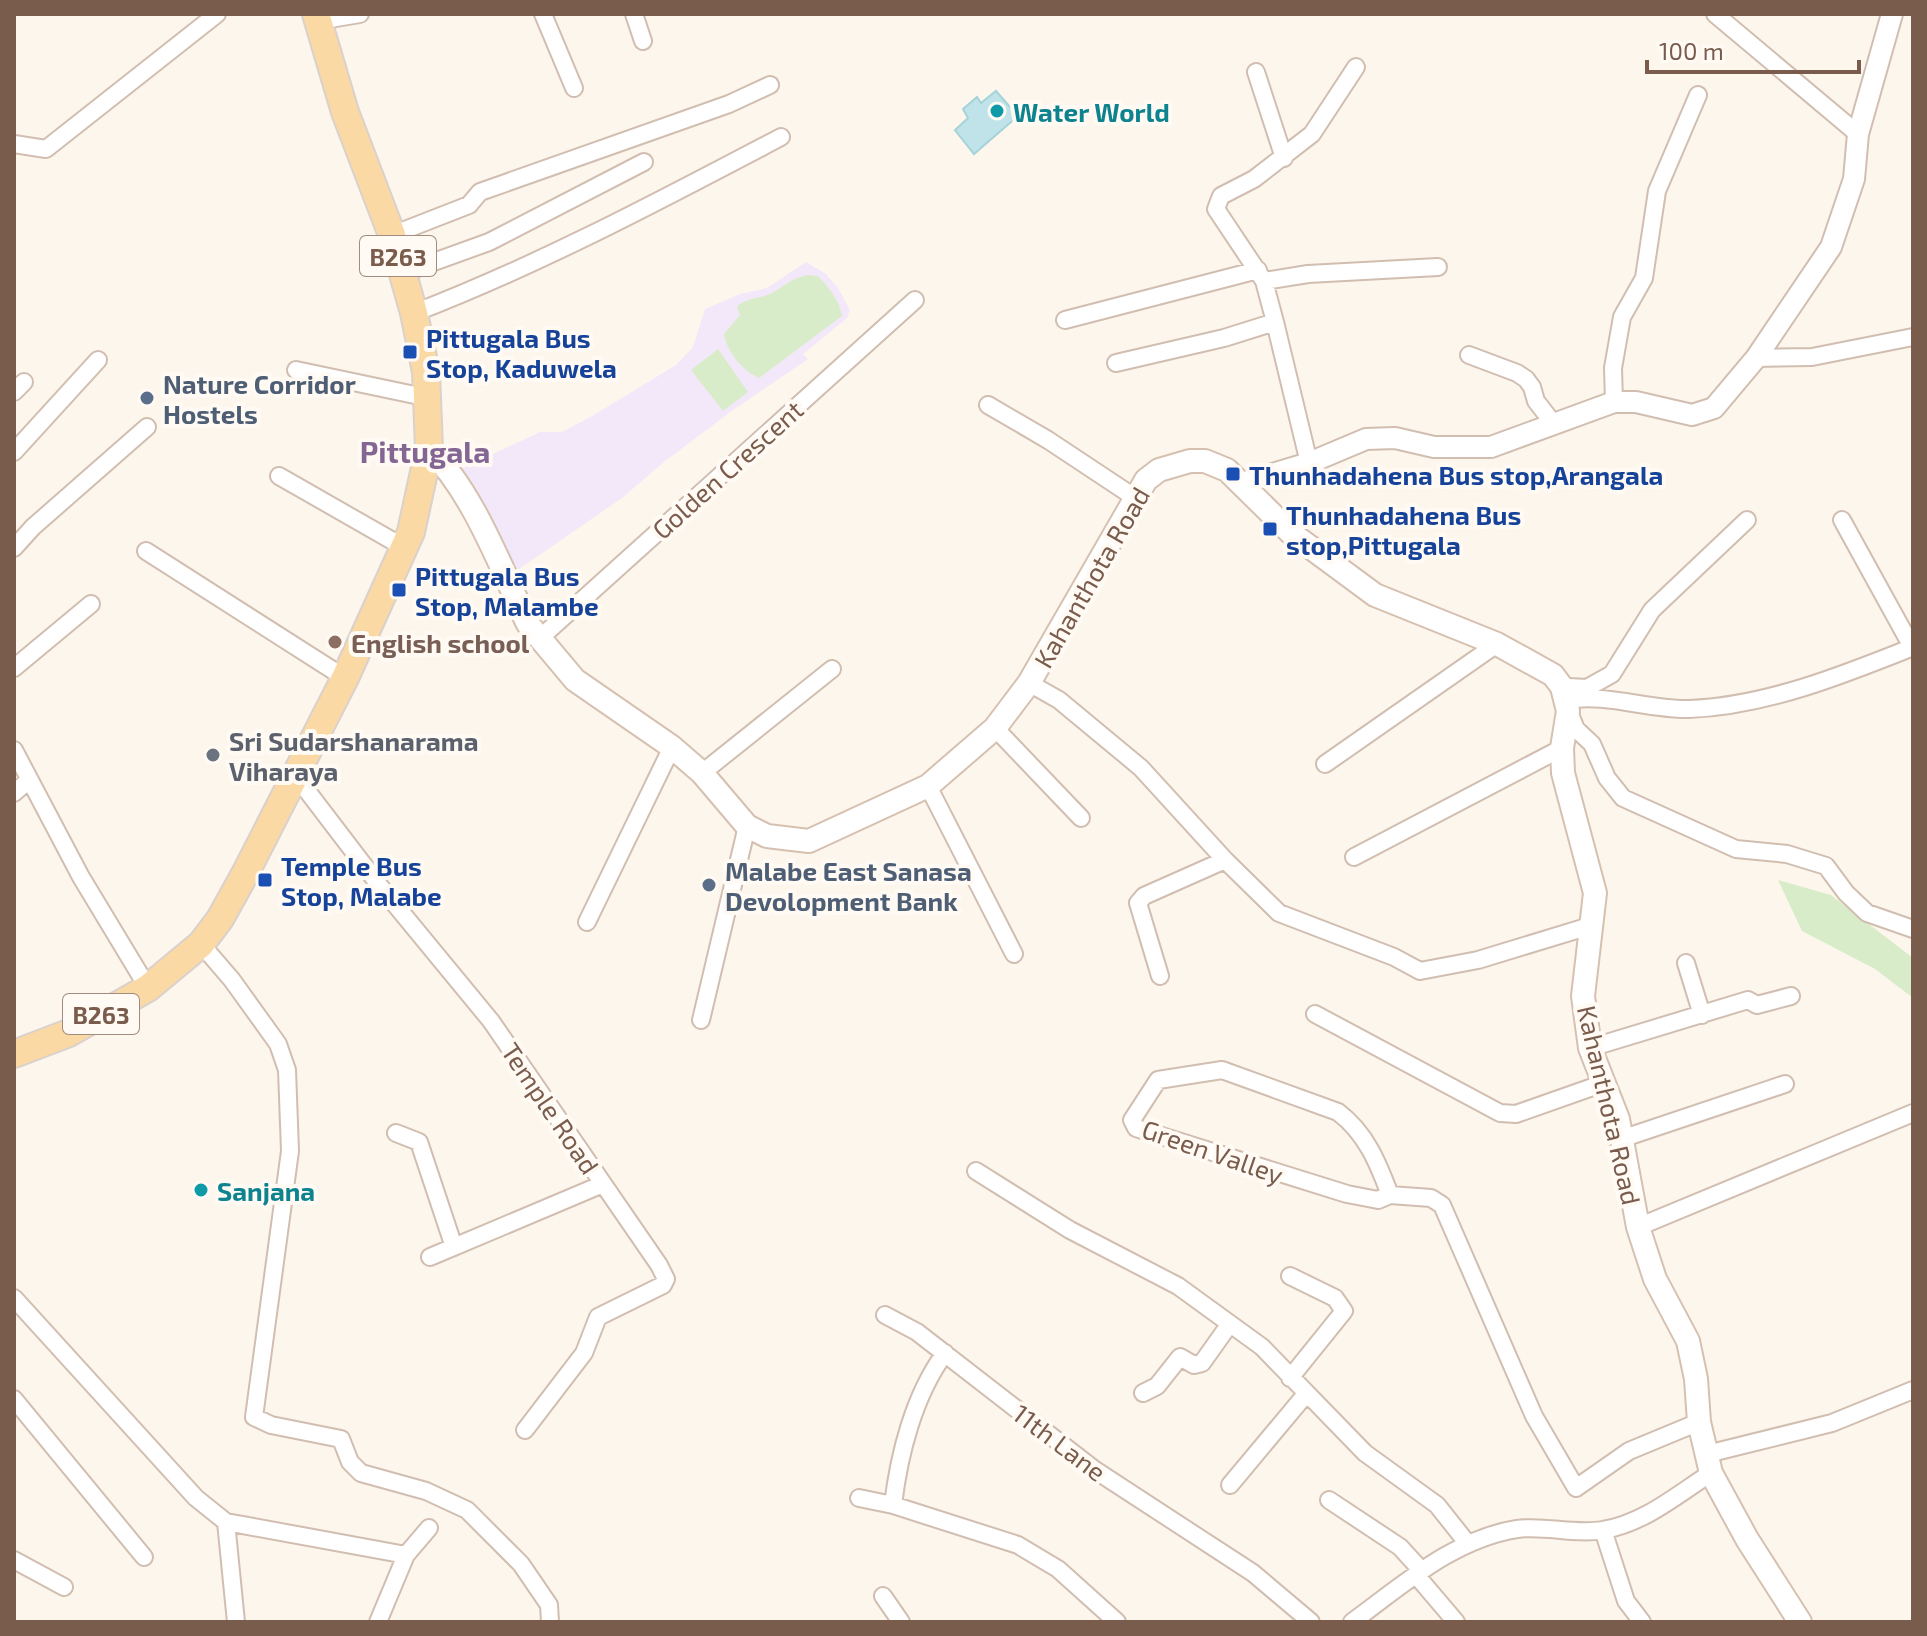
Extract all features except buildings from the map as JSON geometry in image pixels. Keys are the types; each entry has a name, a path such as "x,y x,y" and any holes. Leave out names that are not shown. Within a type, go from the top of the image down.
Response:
{"main road":[{"name":"B263","path":"14,1054 69,1033 148,988 201,944 220,919 345,678 405,548 418,506 429,449 429,398 414,313 392,235 345,112 317,18"},
{"path":"429,449 448,468 528,624 539,639 575,680 672,747 702,773 747,826"},
{"name":"Kahanthota Road","path":"747,826 767,836 809,841 928,786 995,728 1029,683 1146,480 1159,470 1190,461 1205,461 1227,470 1291,533 1375,595 1497,644 1553,675 1566,699 1563,773 1595,893 1583,996 1590,1048 1618,1119 1638,1227 1655,1279 1688,1341 1696,1379 1699,1422 1709,1464 1747,1539 1800,1622"}],"street":[{"path":"14,144 46,149 197,21 217,14"},
{"path":"317,18 360,14"},
{"path":"543,14 574,88"},
{"path":"634,14 643,41"},
{"path":"1715,14 1858,134"},
{"path":"1243,483 1309,463 1366,439 1395,438 1434,447 1491,447 1614,402 1636,402 1696,415 1714,408 1756,358 1831,247 1854,179 1858,134 1892,14"},
{"path":"1309,463 1261,275 1216,209 1221,196 1254,179 1312,134 1356,67"},
{"path":"1256,72 1284,158"},
{"path":"392,235 469,205 480,192 729,104 770,85"},
{"path":"1614,402 1613,368 1622,317 1644,278 1657,191 1698,95"},
{"path":"414,313 476,289 636,213 781,137"},
{"path":"403,273 489,242 644,162"},
{"path":"1065,320 1261,275 1438,267"},
{"name":"Golden Crescent","path":"539,639 915,300"},
{"path":"1116,363 1224,338 1275,322"},
{"path":"1756,358 1812,357 1913,337"},
{"path":"1469,355 1526,379 1536,401 1553,423"},
{"path":"14,452 98,360"},
{"path":"296,370 429,398"},
{"path":"988,405 1134,497"},
{"path":"14,548 33,527 147,427"},
{"path":"279,476 405,548"},
{"path":"1566,699 1612,674 1652,610 1747,520"},
{"path":"1566,699 1583,697 1666,708 1740,703 1852,672 1913,647 1842,520"},
{"path":"146,551 345,678"},
{"path":"14,668 91,604"},
{"path":"1325,764 1497,644"},
{"path":"702,773 832,669"},
{"path":"1029,683 1059,700 1141,768 1225,860 1279,913 1394,957 1420,971 1478,960 1593,925"},
{"path":"1566,699 1576,729 1592,744 1607,778 1623,798 1736,849 1787,854 1826,866 1846,893 1867,913 1913,929"},
{"path":"995,728 1081,818"},
{"path":"587,922 672,747"},
{"path":"1354,857 1562,748"},
{"path":"14,750 81,877 148,988"},
{"name":"Temple Road","path":"295,775 379,885 491,1021 666,1279 663,1285 598,1317 584,1353 525,1430"},
{"path":"14,793 29,780"},
{"path":"928,786 1014,954"},
{"path":"701,1020 747,826"},
{"path":"1160,976 1138,903 1144,896 1225,860"},
{"path":"201,944 232,980 278,1044 287,1070 290,1151 254,1417 271,1425 341,1439 350,1462 361,1473 426,1491 467,1510 521,1564 549,1605 550,1622"},
{"path":"1686,963 1702,1015"},
{"path":"1590,1048 1748,1000 1757,1005 1791,996"},
{"path":"1315,1014 1500,1113 1516,1114 1604,1083"},
{"name":"Green Valley","path":"1390,1195 1373,1152 1349,1120 1338,1112 1222,1070 1158,1080 1132,1120 1136,1128 1309,1183 1364,1198 1378,1200 1390,1195 1431,1198 1442,1205 1534,1416 1576,1488 1629,1451 1699,1422"},
{"path":"1621,1139 1785,1084"},
{"path":"1638,1227 1913,1113"},
{"path":"396,1133 419,1142 454,1247"},
{"path":"976,1171 1070,1230 1178,1286 1262,1347 1365,1453 1437,1505 1468,1544"},
{"path":"430,1257 603,1184"},
{"path":"1290,1276 1335,1298 1344,1311 1290,1378"},
{"path":"14,1298 196,1498 226,1522 406,1555"},
{"name":"11th Lane","path":"885,1315 917,1332 1095,1470 1253,1573 1311,1622"},
{"path":"1143,1393 1157,1386 1180,1357 1194,1365 1202,1363 1229,1325"},
{"path":"893,1505 918,1402 934,1367 945,1353"},
{"path":"1352,1622 1435,1560 1468,1544 1517,1529 1603,1530 1637,1520 1709,1464 1832,1423 1913,1390"},
{"path":"1230,1485 1306,1394"},
{"path":"14,1399 144,1557"},
{"path":"859,1498 893,1505 1018,1545 1058,1569 1117,1622"},
{"path":"1329,1500 1400,1547 1456,1622"},
{"path":"226,1522 236,1622"},
{"path":"378,1622 406,1555 429,1528"},
{"path":"1603,1530 1626,1601 1642,1622"},
{"path":"14,1560 64,1587"},
{"path":"883,1596 901,1622"}],"shaded area":[{"path":"806,262 826,274 838,288 850,310 847,318 803,354 808,359 733,410 622,498 512,574 459,470 540,432 562,432 594,415 676,365 693,347 705,309 740,294 767,288"}],"green space":[{"path":"807,275 818,276 826,285 836,299 842,316 759,378 737,360 726,341 724,334 740,315 737,306"},
{"path":"718,349 748,392 723,411 691,370"},
{"path":"1778,880 1831,895 1913,958 1913,998 1875,969 1802,931"}],"water":[{"path":"996,91 1018,116 974,154 955,130 968,118 963,109 977,97 981,103"}],"place":[{"name":"Water World","path":"997,111"},
{"name":"Pittugala Bus Stop, Kaduwela","path":"410,352"},
{"name":"Nature Corridor Hostels","path":"147,398"},
{"name":"Thunhadahena Bus stop,Arangala","path":"1233,474"},
{"name":"Thunhadahena Bus stop,Pittugala","path":"1270,529"},
{"name":"Pittugala Bus Stop, Malambe","path":"399,590"},
{"name":"English school","path":"335,642"},
{"name":"Sri Sudarshanarama Viharaya","path":"213,755"},
{"name":"Temple Bus Stop, Malabe","path":"265,880"},
{"name":"Malabe East Sanasa Devolopment Bank","path":"709,885"},
{"name":"Sanjana","path":"201,1190"}],"district":[{"name":"Pittugala","path":"425,451"}]}
